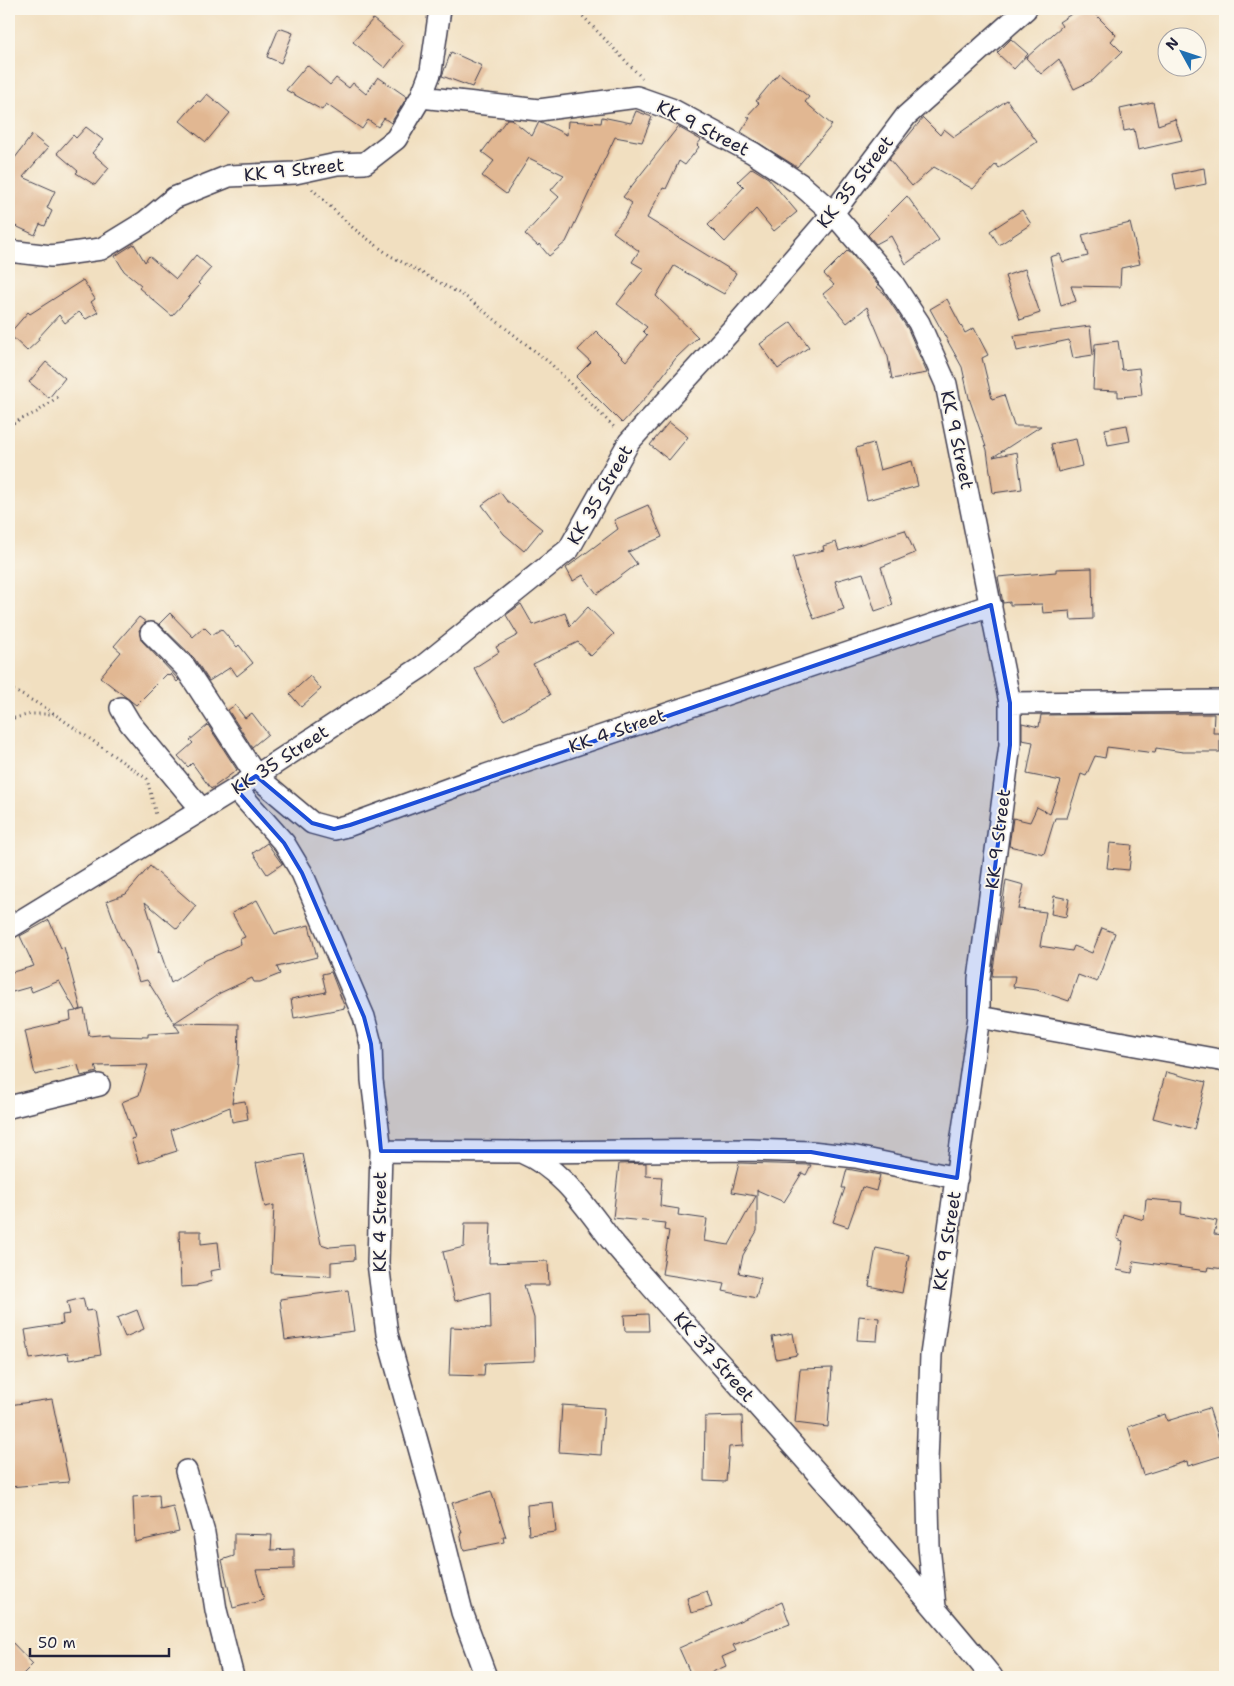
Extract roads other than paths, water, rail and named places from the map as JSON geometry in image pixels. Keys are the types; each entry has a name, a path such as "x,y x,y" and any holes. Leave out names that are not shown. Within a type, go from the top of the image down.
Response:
{"street":[{"path":"421,97 431,71 440,9"},
{"name":"KK 35 Street","path":"9,928 236,789 423,666 569,549 629,442 740,322 833,213 906,116 1026,9"},
{"name":"KK 9 Street","path":"9,251 51,256 101,250 145,222 174,198 229,176 295,173 336,164 365,163 396,139 421,97 539,110 637,97 671,109 753,154 800,184 833,213 892,282 919,323 946,384 1010,703 1010,744 979,979 979,1017 932,1355 927,1462 929,1546 934,1607"},
{"name":"KK 4 Street","path":"152,633 185,667 256,776 312,823 334,828 350,825 495,772 991,605"},
{"path":"1010,703 1225,700"},
{"path":"120,708 130,723 202,810"},
{"name":"KK 4 Street","path":"236,789 284,843 302,873 364,1017 371,1044 373,1090 381,1151 378,1263 387,1334 435,1505 462,1612 486,1677"},
{"path":"979,1017 1225,1061"},
{"path":"9,1107 100,1085"},
{"path":"521,1152 750,1150 811,1152 856,1157 957,1178"},
{"name":"KK 37 Street","path":"381,1151 521,1152 538,1159 564,1179 616,1246 934,1607 992,1677"},
{"path":"186,1471 204,1533 216,1610 233,1677"}]}
